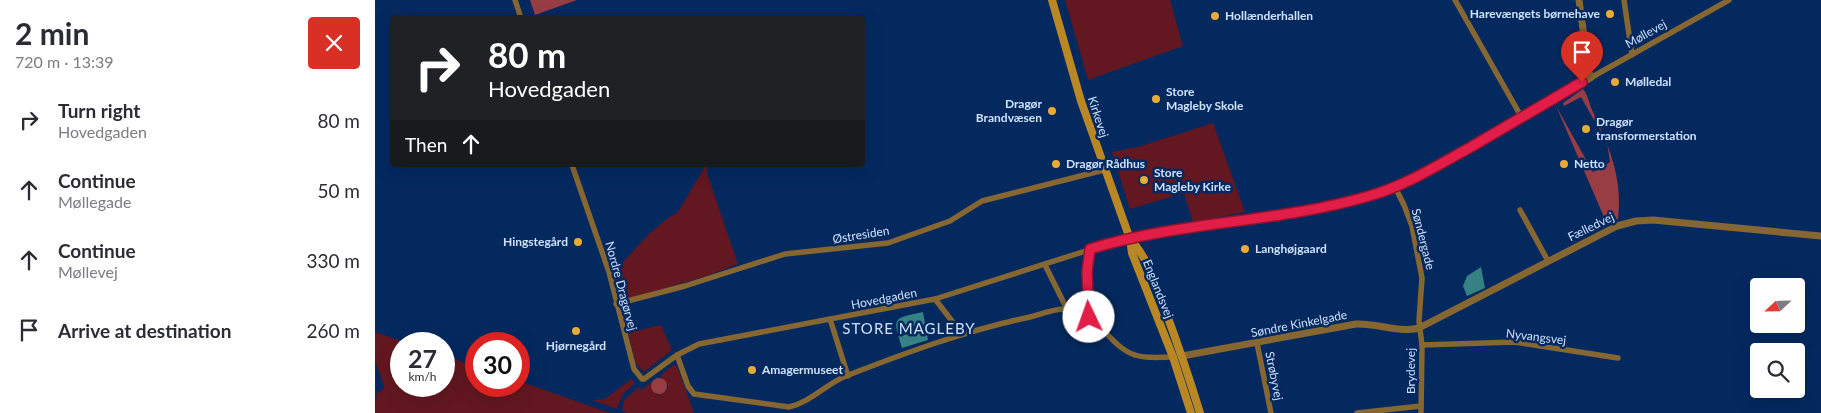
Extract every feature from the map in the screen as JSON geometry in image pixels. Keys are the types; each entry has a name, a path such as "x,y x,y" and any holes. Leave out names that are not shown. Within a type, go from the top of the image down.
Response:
{"main road":[{"name":"Kirkevej","path":"1052,0 1077,90 1104,170 1130,238"},
{"name":"Englandsvej","path":"1130,238 1142,250 1146,259 1182,356 1200,413"},
{"name":"Englandsvej","path":"1130,238 1132,252 1173,357 1191,413"}],"street":[{"path":"515,0 520,15"},
{"path":"1455,0 1522,118"},
{"path":"1579,0 1589,73 1592,77"},
{"path":"1624,0 1633,55"},
{"name":"Møllevej","path":"1130,238 1337,204 1395,187 1522,118 1729,0"},
{"name":"Nordre Dragørvej","path":"574,167 604,255 634,370 639,377 645,379"},
{"name":"Østresiden","path":"616,304 685,286 785,254 888,243 951,221 982,201 1104,170"},
{"name":"Søndergade","path":"1395,187 1405,205 1412,226 1421,267 1422,284 1419,328"},
{"path":"1520,210 1548,262"},
{"name":"Fælledvej","path":"1419,328 1617,226 1636,221 1653,220 1821,236"},
{"name":"Hovedgaden","path":"645,379 677,355 699,344 935,299 1130,238"},
{"path":"1089,317 1087,272 1090,249"},
{"path":"1045,265 1067,308"},
{"path":"935,299 963,334"},
{"path":"677,355 688,386 694,394 778,406 799,405 848,376 963,334 1067,308 1089,317 1111,339 1133,355 1146,358 1173,357"},
{"path":"830,319 848,376"},
{"name":"Søndre Kinkelgade","path":"1182,356 1356,324 1380,325 1407,330 1419,328"},
{"name":"Brydevej","path":"1419,328 1422,345 1421,413"},
{"name":"Nyvangsvej","path":"1422,345 1515,342 1618,358"},
{"name":"Strøbyvej","path":"1257,343 1271,413"},
{"path":"1357,413 1421,406"}],"shaded area":[{"path":"530,0 577,0 535,15"},
{"path":"1065,0 1170,0 1183,46 1088,80"},
{"path":"1583,89 1605,140 1581,97 1564,106 1563,103"},
{"path":"1556,106 1593,172 1610,162 1607,145 1616,176 1619,204 1618,219 1607,224"},
{"path":"1213,123 1245,212 1193,222 1184,193 1130,209 1112,152 1138,147"},
{"path":"706,167 738,264 707,276 619,302 612,274 648,235 678,212"},
{"path":"1481,267 1485,288 1467,296 1463,286 1467,276"},
{"path":"923,312 928,340 902,348 896,325 897,321 905,316"},
{"path":"661,325 672,350 644,372 636,364 628,333"},
{"path":"375,332 390,337 390,397 455,397 455,359 465,363 465,397 530,397 530,385 610,413 375,413 377,391 381,392 384,387 375,360"},
{"path":"673,365 677,366 694,413 628,413 622,411 624,400 639,387 642,390 650,383 657,395 666,391 668,386 660,376"},
{"path":"656,378 662,378 667,383 665,392 656,394 651,389 651,383"},
{"path":"631,379 635,383 622,395 617,409 592,400 605,399"}],"place":[{"name":"Harevængets børnehave","path":"1610,14"},
{"name":"Hollænderhallen","path":"1215,16"},
{"name":"Mølledal","path":"1615,82"},
{"name":"Store Magleby Skole","path":"1156,99"},
{"name":"Dragør Brandvæsen","path":"1052,111"},
{"name":"Dragør transformerstation","path":"1586,129"},
{"name":"Dragør Rådhus","path":"1056,164"},
{"name":"Netto","path":"1564,164"},
{"name":"Store Magleby Kirke","path":"1144,180"},
{"name":"Hingstegård","path":"578,242"},
{"name":"Langhøjgaard","path":"1245,249"},
{"name":"Hjørnegård","path":"576,331"},
{"name":"Amagermuseet","path":"752,370"}],"district":[{"name":"STORE MAGLEBY","path":"909,329"}],"route":[{"path":"1089,317 1087,272 1090,249 1143,235 1305,210 1369,196 1395,187 1428,171 1582,82"}]}
